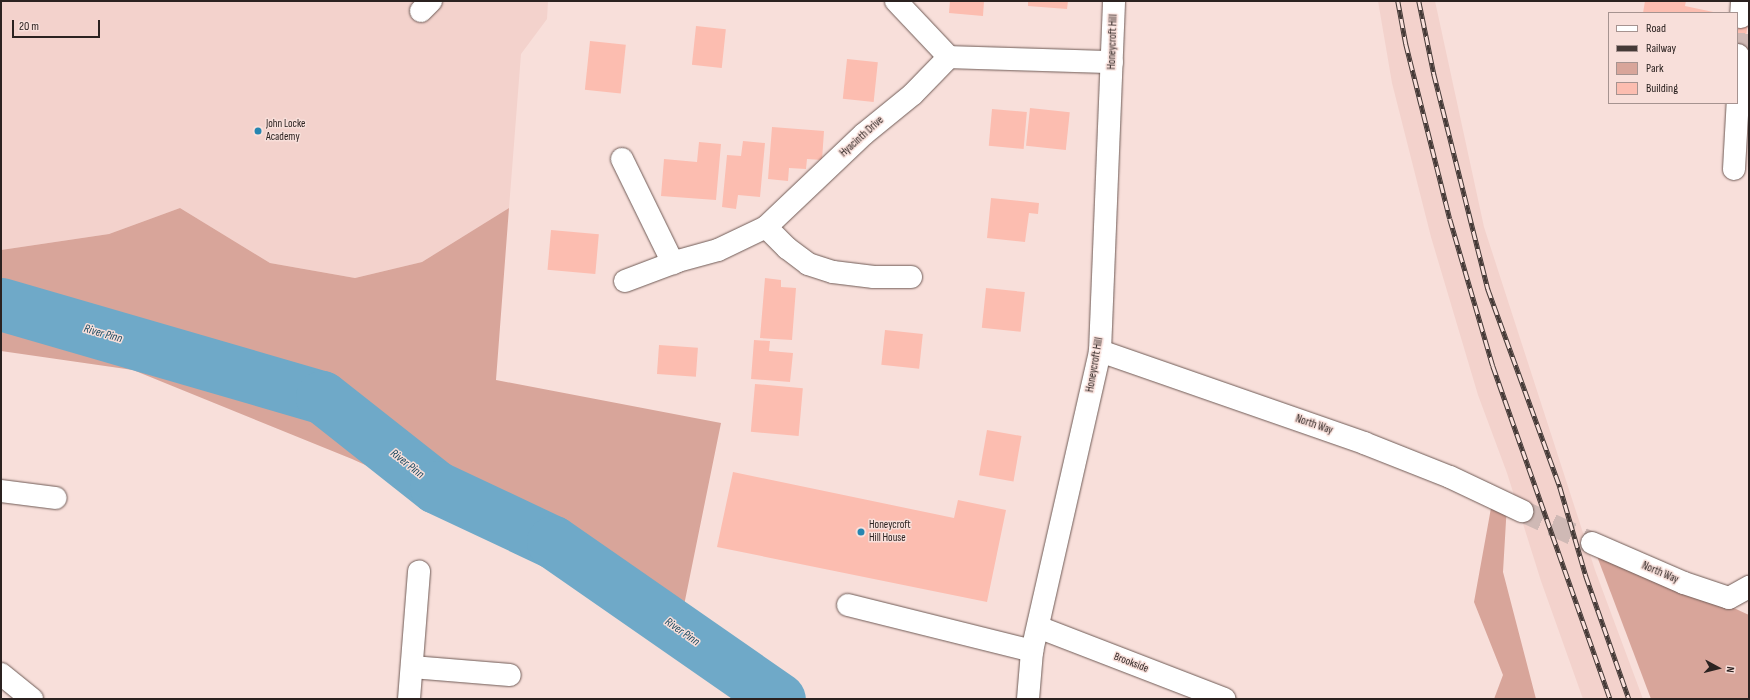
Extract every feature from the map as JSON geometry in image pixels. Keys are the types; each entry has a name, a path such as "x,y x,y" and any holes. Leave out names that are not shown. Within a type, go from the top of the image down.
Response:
{"street":[{"path":"896,1 949,57 1112,62"},
{"name":"Honeycroft Hill","path":"1028,699 1032,651 1100,351 1114,1"},
{"path":"1734,170 1744,80 1738,55"},
{"name":"Hyacinth Drive","path":"625,281 673,263 718,250 766,227 798,200 864,134 913,94 949,57"},
{"path":"622,159 673,263"},
{"path":"766,227 787,248 808,264 847,274 874,277 911,277"},
{"name":"North Way","path":"1100,351 1364,443 1450,477 1522,511"},
{"path":"1,491 56,498"},
{"name":"North Way","path":"1592,543 1684,583 1729,598 1749,587"},
{"path":"410,699 419,571"},
{"path":"848,605 1032,651"},
{"name":"Brookside","path":"1038,627 1225,699"},
{"path":"412,667 510,675"},
{"path":"1,674 32,699"}],"shaded area":[{"name":"John Locke Academy","path":"1,1 548,1 547,19 521,54 509,208 422,262 355,278 270,263 180,208 109,234 1,250"},
{"path":"1378,1 1435,1 1484,227 1595,570 1643,699 1583,699 1541,581 1507,473 1478,395 1431,237 1392,83"}],"green space":[{"path":"180,208 270,263 355,278 422,262 509,208 496,380 721,423 679,630 543,545 352,459 133,370 1,351 1,250 109,234"},
{"path":"1493,497 1507,504 1503,572 1536,699 1494,699 1503,675 1474,602"},
{"path":"1592,543 1749,615 1749,699 1651,699"}],"building":[{"path":"950,1 984,1 983,16 949,13"},
{"path":"1028,1 1068,1 1067,9 1028,6"},
{"path":"1645,1 1686,1 1685,6 1713,12 1643,12"},
{"path":"1738,16 1749,18 1743,56 1738,56"},
{"path":"696,26 726,29 722,68 692,65"},
{"path":"590,41 626,45 621,93 585,90"},
{"path":"847,59 878,62 874,102 843,99"},
{"path":"1030,108 1070,112 1066,150 1026,146"},
{"path":"992,109 1027,112 1024,149 989,146"},
{"path":"772,127 824,131 822,160 807,159 806,169 789,168 788,181 768,179"},
{"path":"743,141 765,143 760,197 738,195 736,209 722,207 727,155 741,156"},
{"path":"699,142 721,144 716,200 661,196 664,159 697,162"},
{"path":"991,198 1039,203 1038,214 1029,213 1025,242 987,238"},
{"path":"551,230 599,234 595,274 548,270"},
{"path":"765,278 781,280 781,287 796,288 792,340 760,338"},
{"path":"986,288 1025,292 1021,332 982,328"},
{"path":"885,330 923,334 919,369 881,365"},
{"path":"754,340 770,341 769,351 793,353 790,382 751,379"},
{"path":"659,345 698,348 696,377 657,374"},
{"path":"755,384 803,388 799,436 751,432"},
{"path":"987,430 1021,436 1013,481 979,475"},
{"name":"Honeycroft Hill House","path":"733,472 954,518 958,500 1006,510 987,602 717,547"}],"waterway":[{"name":"River Pinn","path":"1,304 322,397 436,487 553,542 779,699"}],"tunnel":[{"path":"1738,55 1741,17"},
{"path":"1522,511 1592,543"}],"railway":[{"path":"1398,1 1406,44 1450,219 1493,366 1610,699"},
{"path":"1419,1 1434,74 1488,289 1560,487 1586,576 1629,699"}],"place":[{"name":"John Locke Academy","path":"258,131"},
{"name":"Honeycroft Hill House","path":"861,532"}]}
